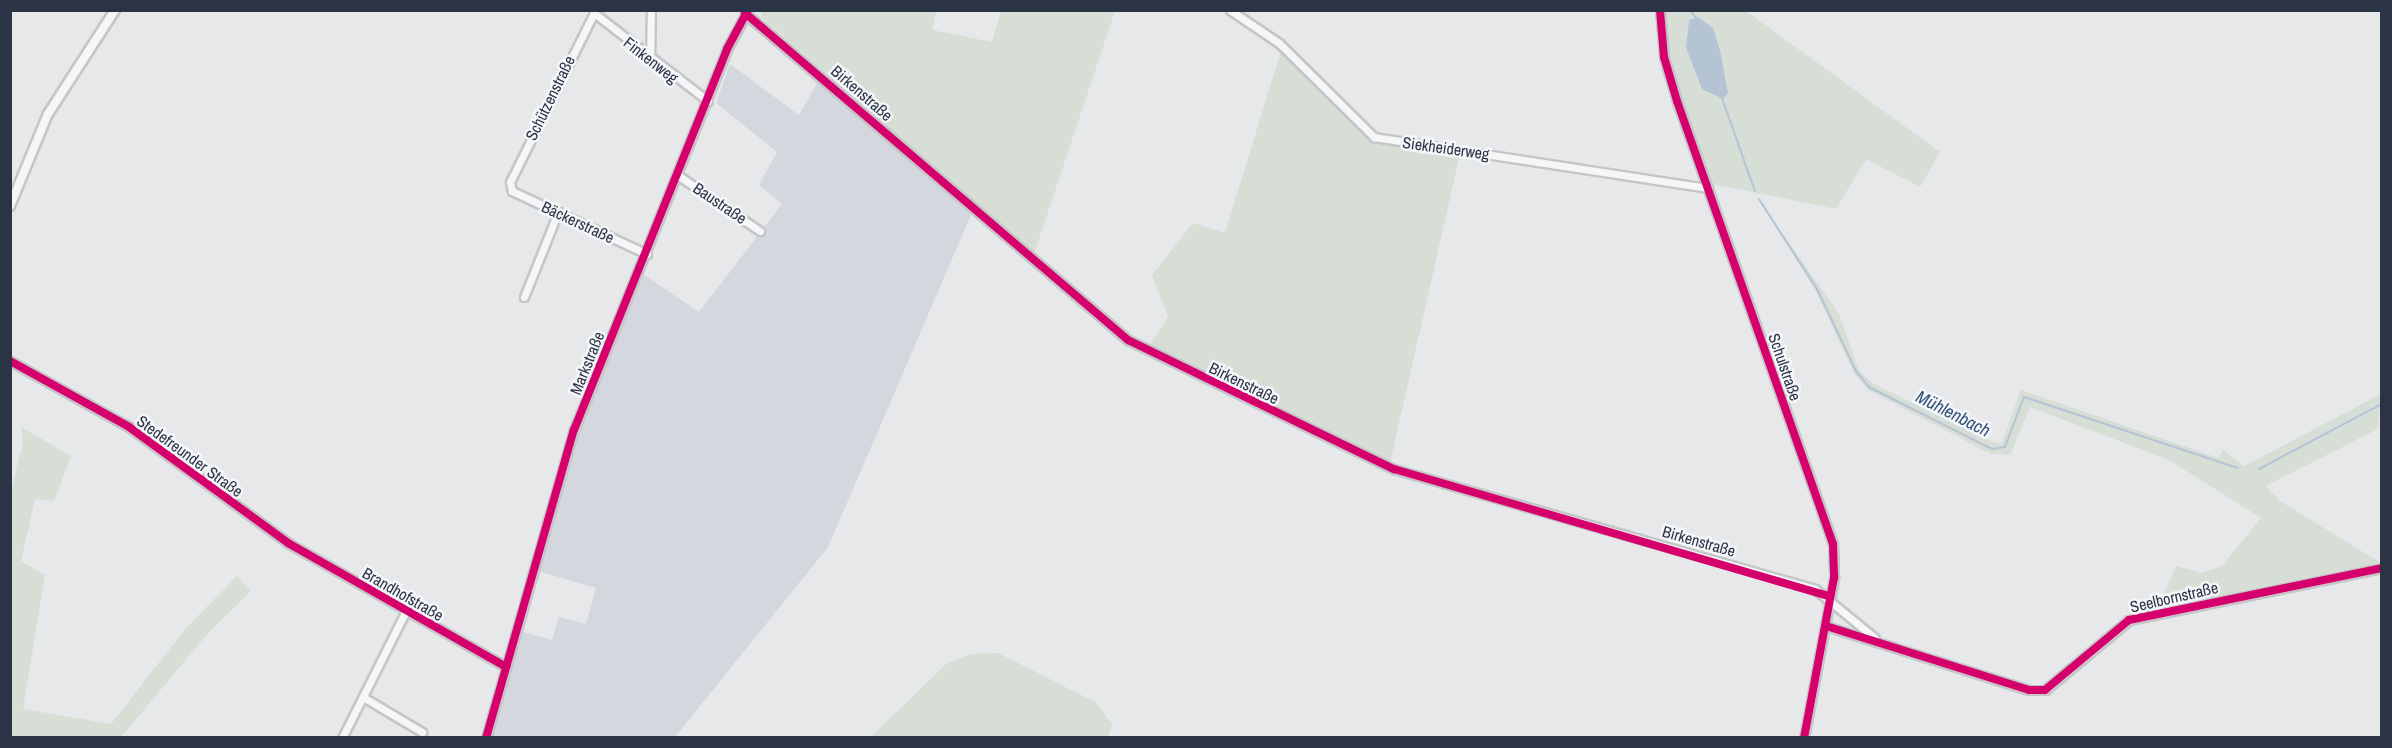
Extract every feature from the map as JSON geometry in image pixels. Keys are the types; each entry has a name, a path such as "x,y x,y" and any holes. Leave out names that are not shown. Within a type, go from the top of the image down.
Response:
{"street":[{"path":"10,206 48,114 116,10"},
{"path":"650,61 651,10"},
{"name":"Siekheiderweg","path":"1230,10 1279,43 1374,137 1708,188"},
{"name":"Schulstraße","path":"1660,10 1664,57 1833,544 1835,563 1826,626 1804,738"},
{"name":"Markstraße","path":"486,738 574,430 746,12"},
{"name":"Birkenstraße","path":"746,12 1128,340 1394,469 1829,596"},
{"name":"Finkenweg","path":"597,14 650,61 708,101"},
{"name":"Schützenstraße","path":"510,188 590,16 597,14"},
{"name":"Baustraße","path":"679,176 760,231"},
{"name":"Bäckerstraße","path":"510,188 647,254"},
{"path":"524,297 558,213"},
{"name":"Stedefreunder Straße","path":"10,362 129,427 288,543"},
{"name":"Brandhofstraße","path":"288,543 506,667"},
{"name":"Seelbornstraße","path":"1826,626 1875,638 2030,690 2045,690 2129,620 2382,568"},
{"name":"Seelbornstraße","path":"1829,596 1875,638"},
{"path":"342,738 406,611"},
{"path":"363,697 422,732"}],"shaded area":[{"path":"762,10 936,11 932,30 992,42 1001,11 1115,11 1034,254 761,17"},
{"path":"1665,11 1746,11 1940,152 1920,187 1866,159 1836,209 1713,184 1682,106 1669,55","holes":["1698,17 1713,28 1728,93 1702,89 1686,48 1689,20"]},
{"path":"1281,51 1368,138 1460,154 1390,463 1149,346 1168,317 1152,275 1193,223 1225,233"},
{"path":"730,64 799,115 819,80 971,215 828,547 675,737 492,738 523,632 552,640 559,617 586,624 596,588 538,571 588,407 644,275 699,312 782,204 759,185 777,152 716,103"},
{"path":"1757,198 1839,314 1859,371 1872,383 1993,442 2002,443 2021,390 2218,458 2223,450 2244,466 2381,394 2378,429 2265,486 2280,501 2381,563 2158,609 2176,566 2202,573 2222,566 2261,518 2169,460 2030,407 2010,455 1991,454 1868,390 1854,373 1816,291"},
{"path":"21,427 71,456 54,501 35,499 21,561 45,575 23,709 111,724 186,628 237,576 251,591 209,632 121,737 11,737 10,496 23,442"},
{"path":"998,653 1095,702 1112,724 1108,737 871,737 946,664 971,654"}],"water":[{"path":"1698,17 1713,28 1720,50 1728,93 1723,99 1702,89 1686,48 1689,20"}],"waterway":[{"name":"Mühlenbach","path":"1690,10 1696,18"},
{"name":"Mühlenbach","path":"1722,98 1755,191"},
{"name":"Mühlenbach","path":"1759,199 1817,289 1856,371 1869,387 1992,449 2005,447 2024,397 2238,468"},
{"name":"Mühlenbach","path":"2259,469 2382,404"}],"cycle path":[{"path":"486,738 574,430 727,49 748,10"},
{"path":"1660,10 1664,57 1677,101 1833,544 1834,578 1804,738"},
{"path":"745,13 1128,340 1394,469 1829,596"},
{"path":"10,361 129,427 288,543 506,667"},
{"path":"1826,626 2029,690 2045,690 2129,620 2382,568"}]}
